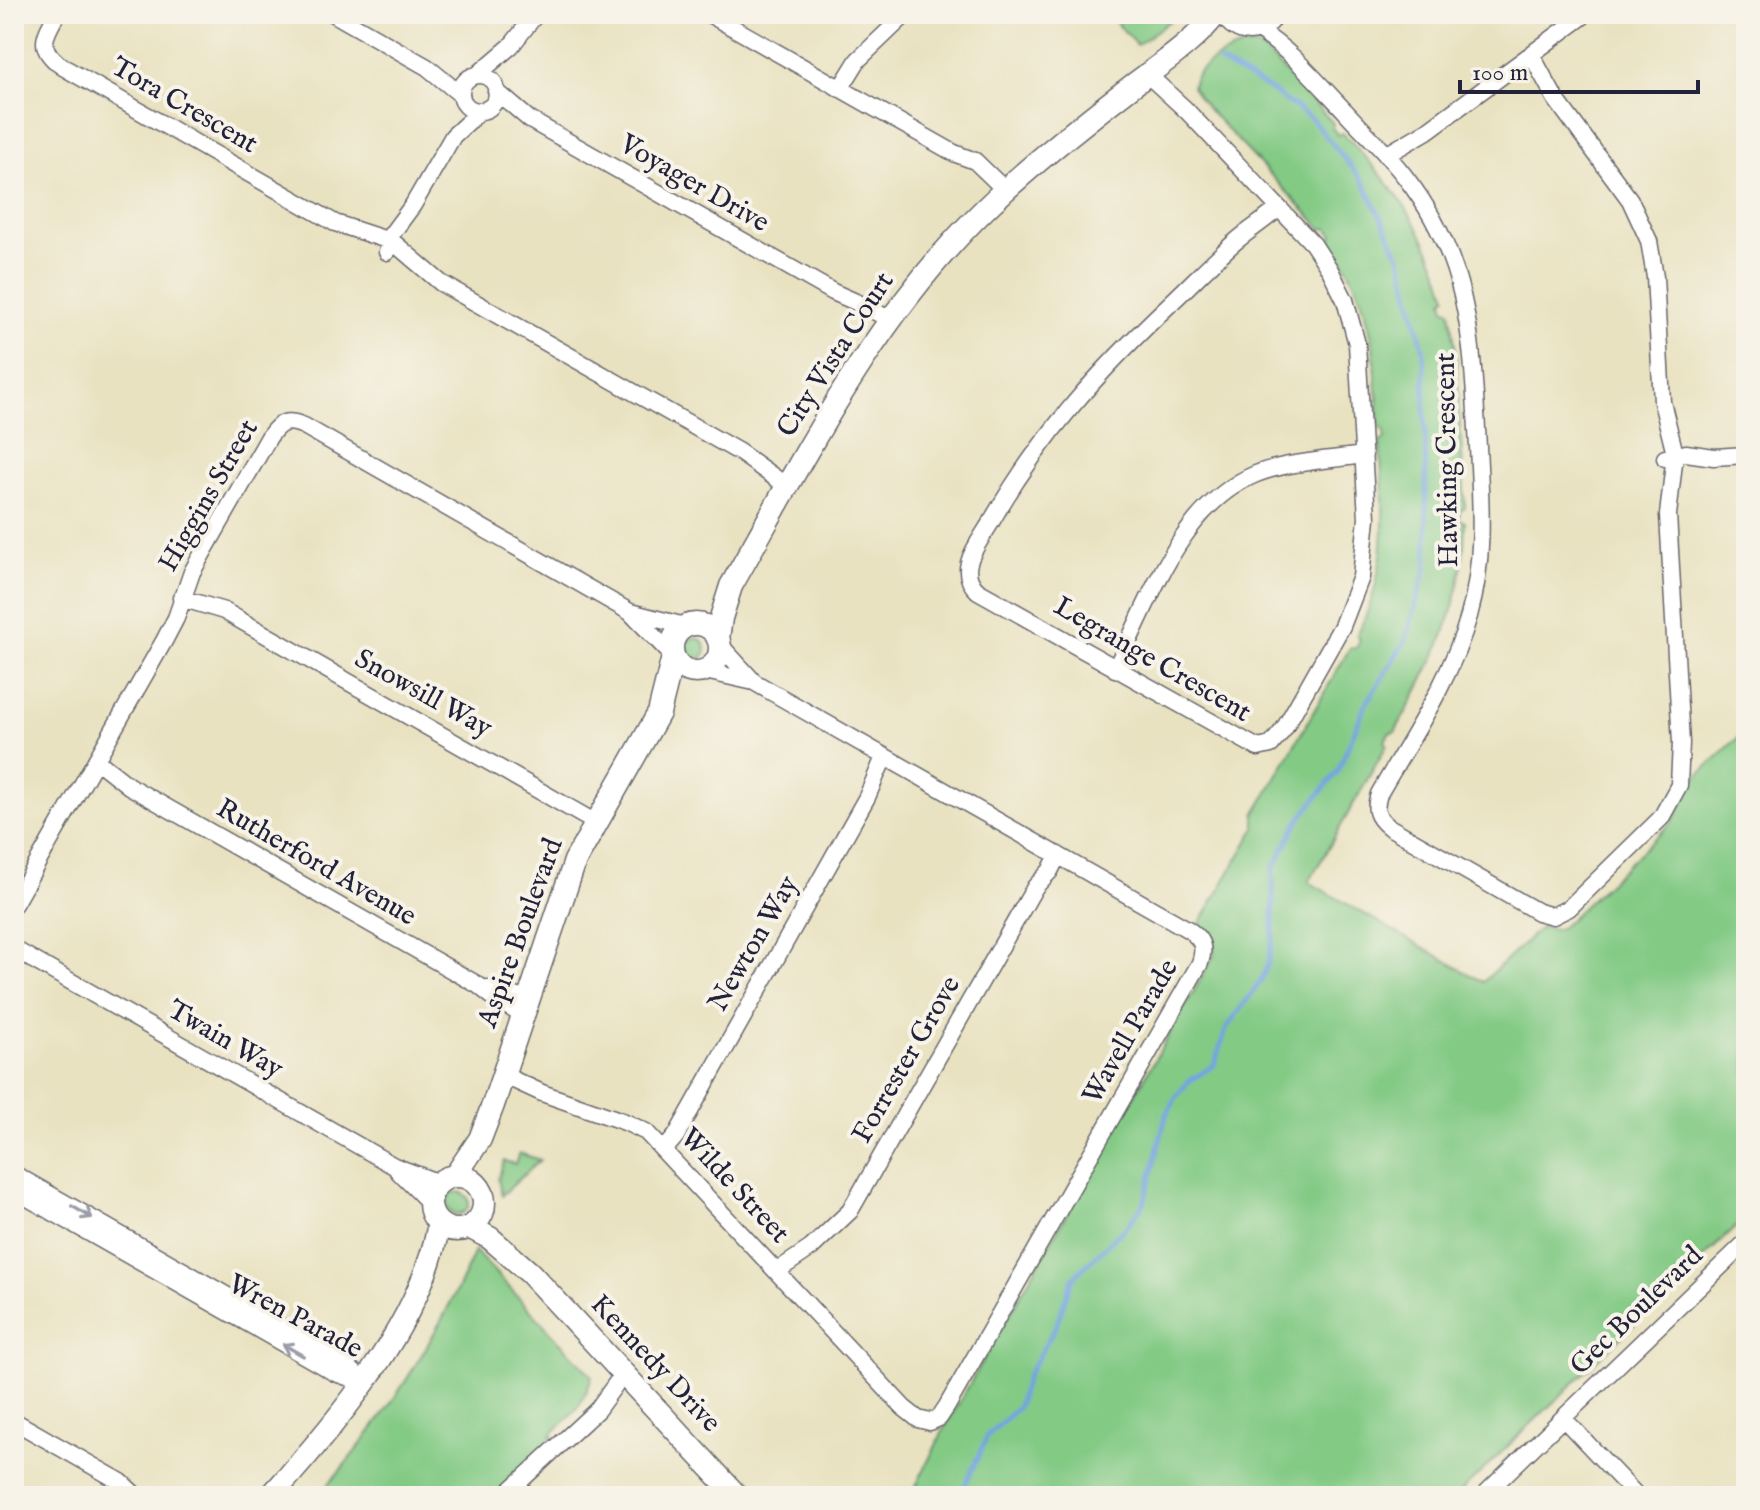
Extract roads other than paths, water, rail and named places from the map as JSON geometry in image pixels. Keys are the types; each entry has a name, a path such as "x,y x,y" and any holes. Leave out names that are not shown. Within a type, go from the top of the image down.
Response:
{"street":[{"name":"Tora Crescent","path":"57,14 46,35 45,46 47,54 55,62 335,223 361,243 391,246 415,275 441,283 791,482"},
{"path":"334,14 427,67 469,108 483,110"},
{"path":"391,246 403,234 413,205 453,136 463,84 511,46 536,14"},
{"path":"709,14 954,153 1001,193"},
{"path":"845,92 876,44 906,14"},
{"path":"1152,70 1192,41 1216,14"},
{"path":"1391,160 1583,16"},
{"path":"1192,41 1253,20"},
{"name":"Hawking Crescent","path":"1253,20 1276,27 1294,58 1391,160 1414,189 1437,226 1452,259 1466,304 1472,339 1482,535 1478,578 1462,639 1439,689 1379,794 1376,809 1384,823 1538,912 1553,916 1569,908 1661,818 1675,797 1682,760 1668,515 1662,489 1672,459 1658,432 1662,402 1655,277 1649,241 1630,200 1525,58"},
{"path":"453,136 495,101 496,88 511,46"},
{"path":"427,67 487,77 496,88"},
{"name":"Legrange Crescent","path":"1152,70 1186,110 1275,204 1322,257 1339,285 1357,344 1367,540 1356,596 1275,742 1267,747 1253,747 978,591 969,582 967,566 1021,472 1077,397 1275,204"},
{"name":"City Vista Court","path":"731,586 850,380 929,269 1001,193 1041,157 1152,70"},
{"name":"Voyager Drive","path":"496,88 530,120 833,292 865,306 886,326"},
{"name":"Voyager Drive","path":"483,110 530,120"},
{"name":"Higgins Street","path":"14,904 172,626 188,581 269,437 282,422 291,421 304,426 630,612 673,656"},
{"path":"1672,459 1686,453 1714,457 1746,455"},
{"path":"1110,667 1113,650 1136,621 1185,536 1208,505 1228,489 1257,474 1284,466 1364,462"},
{"name":"Snowsill Way","path":"188,581 224,611 596,823"},
{"path":"731,586 721,618 717,661 702,672 684,670 673,656 675,635 731,586"},
{"name":"Snowsill Way","path":"181,598 224,611"},
{"name":"Higgins Street","path":"630,612 688,626"},
{"path":"688,626 704,625 719,642"},
{"name":"Wavell Parade","path":"719,642 754,682 1195,934 1204,949 1200,963 943,1413 930,1422 918,1419 859,1359"},
{"name":"Aspire Boulevard","path":"271,1496 318,1443 364,1382 424,1277 449,1207 480,1139 575,861 659,713 673,656"},
{"name":"Wavell Parade","path":"702,672 754,682"},
{"name":"Aspire Boulevard","path":"659,713 702,672"},
{"name":"Newton Way","path":"659,1145 676,1136 867,797 884,778 888,759"},
{"name":"Rutherford Avenue","path":"93,764 478,985 498,1001 525,1008"},
{"name":"Forrester Grove","path":"781,1275 846,1216 854,1204 1035,887 1050,871 1053,853"},
{"name":"Twain Way","path":"14,949 22,957 394,1166 449,1207"},
{"name":"Wilde Street","path":"501,1080 526,1093 542,1093 634,1125 659,1145 859,1359"},
{"name":"Aspire Boulevard","path":"480,1139 482,1196"},
{"name":"Wren Parade","path":"14,1174 343,1362 364,1382"},
{"path":"469,1179 482,1196 480,1218 449,1207 469,1179"},
{"name":"Wren Parade","path":"14,1190 335,1373 364,1382"},
{"name":"Kennedy Drive","path":"482,1196 530,1273"},
{"name":"Kennedy Drive","path":"449,1207 530,1273 737,1496"},
{"name":"Gec Boulevard","path":"1483,1496 1746,1242"},
{"path":"504,1496 629,1380"},
{"path":"1563,1418 1637,1496"},
{"path":"14,1421 121,1482 136,1496"}],"waterway":[{"path":"960,1496 988,1435 1017,1408 1027,1376 1056,1326 1072,1279 1127,1226 1144,1204 1166,1116 1176,1097 1188,1082 1214,1065 1227,1027 1261,981 1273,938 1273,870 1299,820 1338,771 1365,706 1406,639 1427,565 1424,352 1401,259 1363,181 1312,119 1266,87 1220,62"}]}
